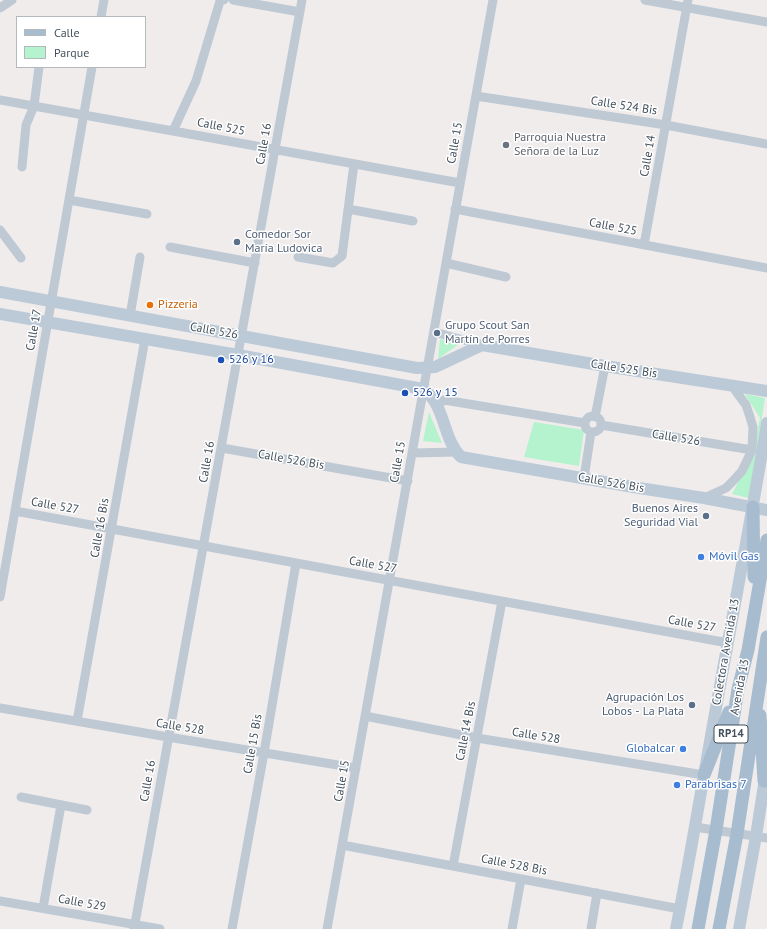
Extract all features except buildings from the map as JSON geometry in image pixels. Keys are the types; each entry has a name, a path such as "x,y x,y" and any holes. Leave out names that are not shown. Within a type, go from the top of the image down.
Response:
{"main road":[{"name":"Calle 526","path":"0,292 417,368 427,368"},
{"name":"Calle 526","path":"0,314 424,390"},
{"name":"Calle 525 Bis","path":"482,345 767,391"},
{"path":"427,368 435,367 482,345"},
{"path":"424,390 434,399 450,441 457,452"},
{"name":"Colectora Avenida 13","path":"676,929 767,423"},
{"name":"Calle 526 Bis","path":"457,452 461,457 466,458 767,510"},
{"path":"753,507 755,607"},
{"name":"Avenida 13","path":"698,929 716,830 738,690 748,650 767,540"},
{"name":"Avenida 13","path":"719,929 737,834 767,637"},
{"path":"704,775 738,690"},
{"path":"739,929 761,837 764,781 758,690"},
{"path":"764,781 767,765"}],"street":[{"path":"0,8 12,0"},
{"path":"101,16 104,0"},
{"path":"173,131 196,81 220,2 224,0"},
{"path":"233,0 300,12"},
{"name":"Calle 16","path":"134,927 302,0"},
{"name":"Calle 15","path":"327,929 493,0"},
{"path":"645,0 688,4 767,22"},
{"name":"Calle 14","path":"644,245 688,4"},
{"path":"22,167 26,125 34,106 39,68"},
{"name":"Calle 17","path":"0,597 92,68"},
{"name":"Calle 524 Bis","path":"476,96 666,125 767,144"},
{"name":"Calle 525","path":"0,100 460,183"},
{"path":"298,257 333,263 342,256 354,164"},
{"path":"69,200 147,214"},
{"path":"348,208 413,221"},
{"name":"Calle 525","path":"455,208 767,268"},
{"path":"0,230 21,258"},
{"path":"170,247 255,263"},
{"path":"130,316 140,256"},
{"path":"446,263 506,277"},
{"name":"Calle 525 Bis","path":"434,332 482,345"},
{"name":"Calle 16 Bis","path":"77,721 145,339"},
{"path":"595,417 605,366"},
{"path":"704,498 726,488 742,472 752,450 753,427 750,417 746,405 732,386"},
{"path":"437,405 444,400 585,423"},
{"path":"590,417 595,417 599,419 601,425 596,432 591,432 587,430 585,423 590,417"},
{"name":"Calle 526","path":"601,425 752,450"},
{"path":"584,478 591,432"},
{"name":"Calle 526 Bis","path":"222,448 408,481"},
{"name":"Calle 526 Bis","path":"412,453 457,452"},
{"name":"Calle 527","path":"15,511 728,643"},
{"name":"Calle 15 Bis","path":"232,929 264,753 296,563"},
{"name":"Calle 14 Bis","path":"453,866 502,601"},
{"name":"Calle 528","path":"0,708 356,768"},
{"name":"Calle 528","path":"365,716 477,738 704,775"},
{"path":"21,797 87,810"},
{"path":"43,908 61,805"},
{"path":"695,827 761,837"},
{"name":"Calle 528 Bis","path":"342,845 680,909"},
{"path":"512,929 521,879"},
{"path":"591,929 597,893"},
{"name":"Calle 529","path":"0,901 43,908 134,927 160,929"}],"green space":[{"path":"440,339 459,344 438,359"},
{"path":"745,394 765,398 749,498 732,494 753,453 760,418"},
{"path":"429,412 442,443 423,441"},
{"path":"534,422 584,430 579,466 524,457"}],"place":[{"name":"Parroquia Nuestra Señora de la Luz","path":"506,145"},
{"name":"Comedor Sor María Ludovica","path":"237,242"},
{"name":"Pizzeria","path":"150,305"},
{"name":"Grupo Scout San Martín de Porres","path":"437,333"},
{"name":"526 y 16","path":"221,360"},
{"name":"526 y 15","path":"405,393"},
{"name":"Buenos Aires Seguridad Vial","path":"706,516"},
{"name":"Móvil Gas","path":"701,557"},
{"name":"Agrupación Los Lobos - La Plata","path":"692,705"},
{"name":"Globalcar","path":"683,749"},
{"name":"Parabrisas 7","path":"677,785"}]}
